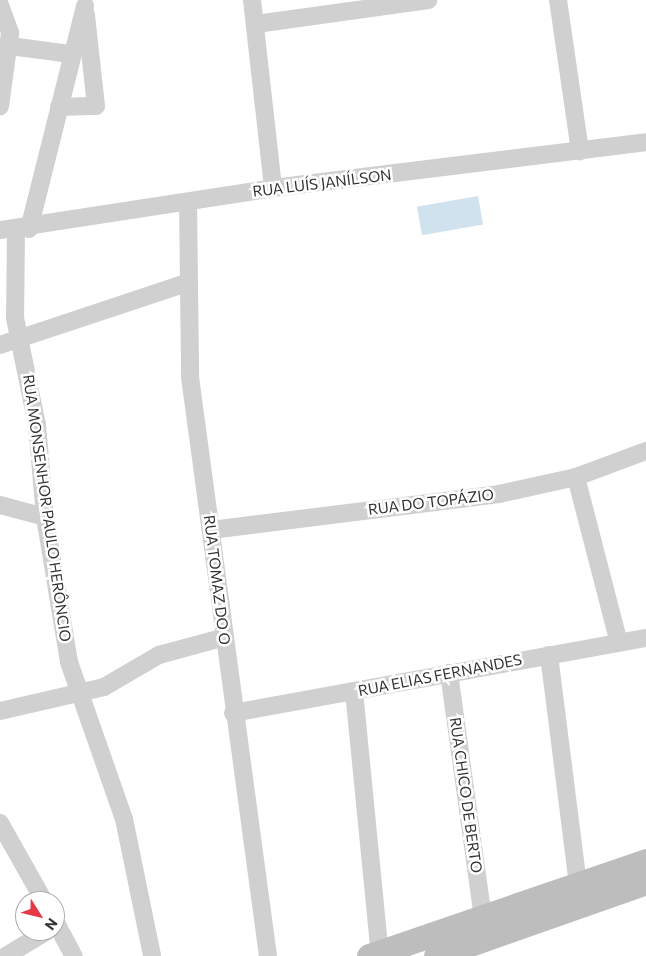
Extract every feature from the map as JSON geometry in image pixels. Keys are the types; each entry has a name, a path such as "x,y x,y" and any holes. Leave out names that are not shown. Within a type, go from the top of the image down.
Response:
{"main road":[{"path":"443,949 483,917 646,861"},
{"path":"376,955 443,949 646,882"}],"street":[{"path":"252,0 273,188"},
{"path":"256,24 428,0"},
{"path":"558,0 580,151"},
{"path":"59,107 95,108 84,3"},
{"name":"RUA MONSENHOR PAULO HERÔNCIO","path":"84,3 59,107 15,229 13,271 19,340 37,425 45,517 78,694 124,819 152,956"},
{"path":"0,5 9,23 10,46 0,101"},
{"path":"10,46 71,54"},
{"name":"RUA LUÍS JANÍLSON","path":"15,229 273,188 646,142"},
{"name":"RUA TOMAZ DO O","path":"188,202 186,282 190,377 225,637 233,713 268,956"},
{"path":"0,345 186,282"},
{"name":"RUA DO TOPÁZIO","path":"211,530 499,494 576,477 646,452"},
{"path":"576,477 618,642"},
{"path":"0,507 45,517"},
{"path":"0,711 78,694 117,681 159,655 225,637"},
{"name":"RUA ELIAS FERNANDES","path":"233,713 646,638"},
{"path":"549,655 578,885"},
{"name":"RUA CHICO DE BERTO","path":"449,673 483,917"},
{"path":"354,691 376,955"},
{"path":"0,823 38,891"},
{"path":"6,956 30,941"},
{"path":"64,941 74,956"}],"water":[{"path":"478,196 483,225 422,235 417,207"}]}
